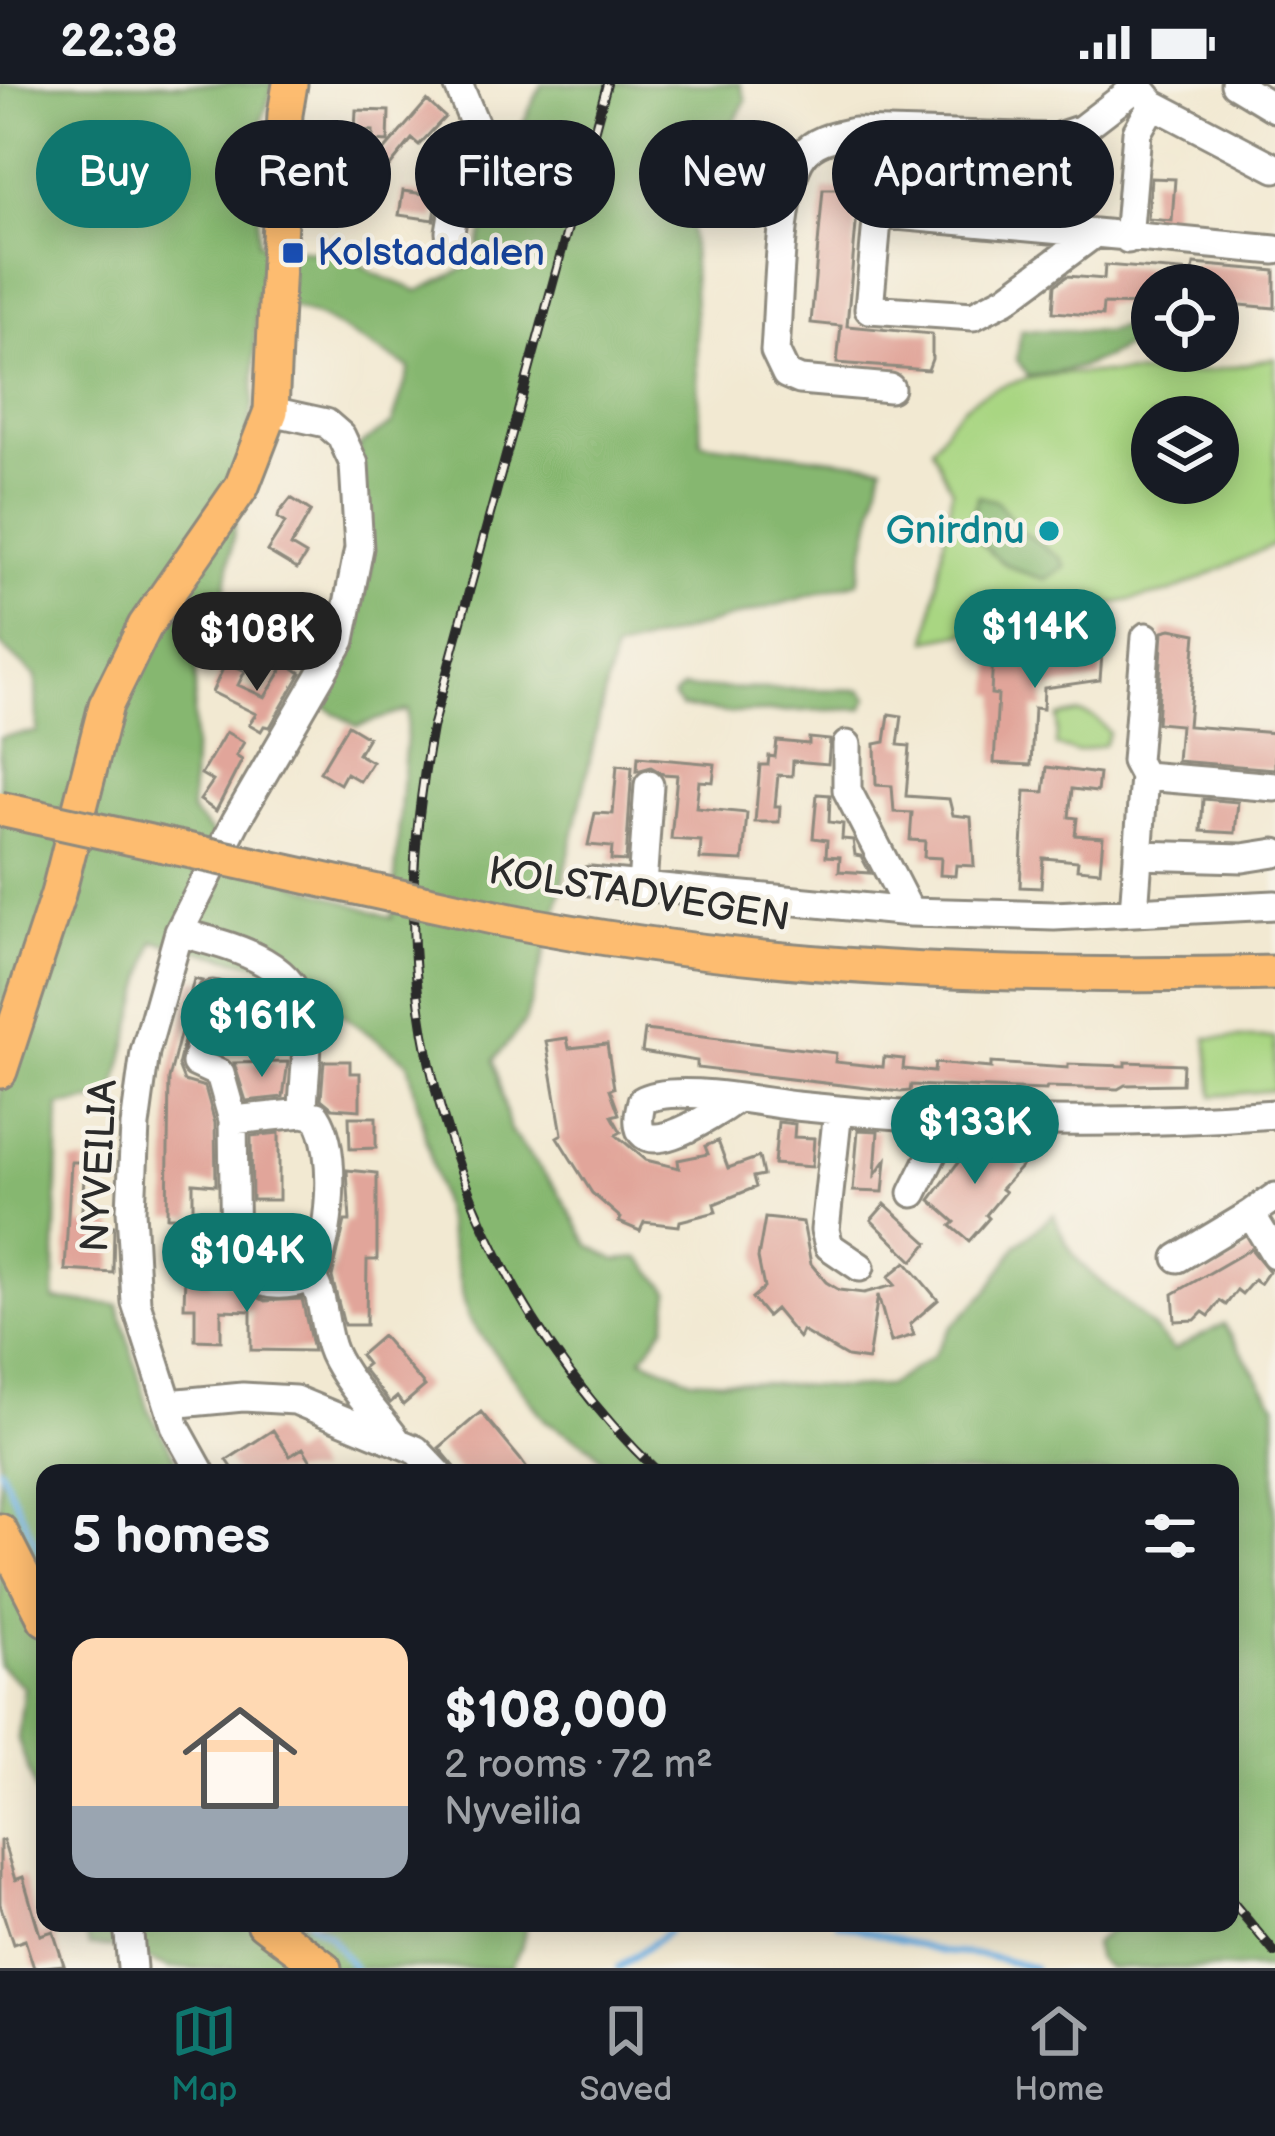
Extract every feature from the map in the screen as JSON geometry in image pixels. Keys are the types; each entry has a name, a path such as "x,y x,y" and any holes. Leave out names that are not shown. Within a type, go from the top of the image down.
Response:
{"main road":[{"path":"0,1071 58,894 106,705 145,626 242,486 271,411 284,114 290,84"},
{"name":"KOLSTADVEGEN","path":"0,809 501,920 664,948 892,970 1069,976 1275,974"},
{"path":"0,1531 36,1601"},
{"path":"276,1932 325,1968"}],"street":[{"path":"450,232 457,190 478,131 458,84"},
{"path":"1235,84 1275,108"},
{"path":"1142,90 1275,168"},
{"path":"1128,239 1142,90"},
{"path":"890,388 800,380 786,374 775,351 789,182 805,152 828,137 854,132 1055,138 1082,129 1142,90"},
{"path":"1095,233 1006,298 973,316 869,309 877,221 885,214 1095,233 1128,239 1275,250"},
{"name":"NYVEILIA","path":"196,1464 176,1428 136,1303 131,1210 145,1052 179,932 236,821 341,640 359,548 354,464 341,436 326,423 271,411"},
{"path":"1134,912 1144,776 1136,761 1146,637"},
{"path":"847,745 848,790 910,912"},
{"path":"1144,776 1275,787"},
{"path":"642,886 649,785"},
{"path":"1138,855 1243,858 1275,853"},
{"path":"590,880 910,912 1054,916 1275,905"},
{"path":"179,932 255,954 292,985 305,1017 303,1113"},
{"path":"305,1017 214,994 196,1063 220,1074 232,1120 235,1260 243,1274 256,1282 292,1284 312,1278"},
{"path":"736,1099 949,1120 1220,1119 1275,1114"},
{"path":"838,1110 825,1230 829,1246 860,1267"},
{"path":"232,1120 303,1113 316,1116 326,1131 328,1234 312,1278"},
{"path":"913,1193 949,1120"},
{"path":"1178,1258 1275,1197"},
{"path":"1250,1214 1275,1254"},
{"path":"312,1278 321,1293 326,1333 335,1357 398,1442"},
{"path":"169,1404 243,1397 295,1400 416,1450 429,1464"},
{"path":"129,1932 132,1968"}],"green space":[{"path":"0,84 274,84 262,120 215,120 215,228 258,228 258,243 350,257 375,274 418,291 474,264 484,228 615,228 615,120 524,120 542,84 740,84 746,100 735,120 639,120 639,228 691,228 701,443 883,465 858,582 614,651 556,913 525,1022 494,1060 510,1131 558,1191 589,1245 616,1260 640,1258 670,1292 665,1326 642,1358 691,1379 887,1386 932,1357 951,1327 987,1292 1017,1245 1054,1214 1068,1246 1085,1268 1174,1350 1224,1324 1275,1404 1275,1968 1108,1968 1097,1959 1093,1944 1108,1932 1239,1932 1239,1464 605,1464 592,1448 545,1420 468,1318 408,1062 278,969 154,941 113,1098 59,1106 54,1300 118,1305 149,1411 179,1464 36,1464 36,1792 18,1739 24,1687 0,1666 0,737 37,732 36,677 0,644","holes":["257,294 320,317 410,368 392,424 359,446 370,573 323,706 357,726 408,710 392,918 243,865 191,812 196,666 224,600 253,403"]},
{"path":"1131,323 1131,344 1056,373 1028,376 1017,360 1021,330 1105,332"},
{"path":"1275,358 1275,544 1171,592 928,640 952,490 932,448 960,410 982,394 1034,377 1239,372 1239,365"},
{"path":"978,496 997,501 1020,530 1061,558 1066,567 1046,579 1010,567 992,554 969,525"},
{"path":"682,688 861,690 868,698 862,709 728,713 681,707 673,697"},
{"path":"1079,713 1093,717 1106,729 1104,745 1076,752 1056,746 1058,717"},
{"path":"1207,1038 1275,1038 1275,1090 1213,1096"},
{"path":"84,1932 525,1932 510,1968 170,1968 118,1948 89,1946"}],"building":[{"path":"427,101 445,117 415,120 415,142 412,139 391,165 391,143"},
{"path":"356,110 389,111 389,120 356,120"},
{"path":"1151,178 1175,179 1172,221 1148,219"},
{"path":"823,189 832,189 832,228 856,228 847,326 932,334 928,370 837,363 841,326 811,323"},
{"path":"403,191 415,193 415,217 399,215"},
{"path":"1105,265 1131,267 1131,305 1103,304 1102,316 1053,312 1055,285 1067,276 1104,279"},
{"path":"1239,268 1275,271 1275,308 1239,305"},
{"path":"291,498 311,511 291,546 306,555 297,569 267,551 285,523 279,513"},
{"path":"1163,631 1196,634 1188,726 1275,733 1275,769 1177,761 1180,725 1157,723"},
{"path":"302,634 305,657 270,661 268,639"},
{"path":"1085,640 1103,641 1100,680 1044,688 1043,709 1034,708 1031,765 994,763 998,695 991,694 993,655 1012,656 1012,651 1066,647 1067,642 1085,644"},
{"path":"226,662 245,671 238,685 265,697 286,663 301,673 270,727 261,731 249,724 256,714 212,692"},
{"path":"889,714 902,716 898,745 910,746 906,796 949,799 953,815 971,817 974,866 956,865 955,876 940,875 941,858 924,857 925,841 910,840 912,813 894,812 892,786 876,785 875,744 885,742"},
{"path":"348,725 368,737 358,754 372,762 360,781 346,773 340,784 320,772"},
{"path":"226,732 244,742 236,756 242,760 216,811 200,800 213,781 201,774"},
{"path":"809,738 830,740 828,764 793,761 792,776 778,775 775,806 780,806 779,822 755,822 760,765 768,765 769,756 775,757 777,741 809,744"},
{"path":"638,757 715,764 713,782 699,781 696,808 747,813 743,861 700,859 701,841 671,839 677,775 651,767 637,771"},
{"path":"617,765 632,767 626,861 611,860 612,847 588,845 595,813 613,814"},
{"path":"1047,767 1099,774 1097,792 1072,789 1069,817 1077,818 1075,835 1103,837 1100,871 1077,869 1078,861 1043,858 1041,888 1020,887 1025,791 1044,792"},
{"path":"817,794 830,795 829,822 843,824 842,839 853,840 855,855 861,856 870,873 839,871 840,857 826,856 827,840 813,838"},
{"path":"1203,799 1238,802 1235,833 1201,831"},
{"path":"194,979 202,981 178,1066 184,1081 205,1087 215,1123 216,1185 193,1183 193,1217 167,1217 169,1079"},
{"path":"645,1030 836,1053 835,1062 883,1067 884,1057 904,1059 903,1069 934,1072 935,1063 991,1068 991,1063 1068,1068 1068,1064 1125,1066 1125,1062 1183,1064 1182,1084 1046,1090 911,1085 910,1091 901,1092 697,1068 697,1061 642,1052"},
{"path":"567,1038 569,1048 607,1044 614,1088 610,1089 619,1114 612,1116 621,1132 616,1135 646,1160 679,1168 678,1160 708,1154 705,1146 718,1141 728,1168 759,1157 763,1175 753,1177 756,1187 714,1204 716,1212 680,1221 679,1226 644,1222 640,1231 619,1222 621,1218 592,1193 557,1137 562,1134 546,1041"},
{"path":"324,1061 350,1061 350,1073 360,1073 360,1110 332,1108 321,1099"},
{"path":"288,1062 283,1097 246,1101 234,1063"},
{"path":"349,1117 376,1117 376,1148 350,1149"},
{"path":"778,1122 795,1124 794,1137 814,1138 812,1167 774,1164"},
{"path":"858,1130 878,1131 875,1175 886,1160 883,1192 853,1191"},
{"path":"279,1133 279,1200 252,1200 251,1136"},
{"path":"977,1137 993,1149 994,1142 1022,1166 1001,1189 1005,1192 986,1215 989,1218 969,1241 930,1200"},
{"path":"71,1162 85,1162 81,1225 114,1226 113,1273 65,1270"},
{"path":"347,1170 377,1173 377,1260 367,1260 366,1325 344,1325 332,1277 345,1221 350,1221"},
{"path":"885,1204 928,1243 913,1261 871,1220"},
{"path":"765,1218 803,1222 811,1264 839,1290 864,1293 895,1285 888,1277 906,1262 938,1300 910,1324 914,1335 891,1342 878,1295 868,1360 847,1357 802,1331 799,1338 775,1309 767,1316 752,1298 764,1288 758,1258"},
{"path":"253,1226 284,1226 284,1266 258,1259"},
{"path":"1251,1249 1269,1271 1260,1284 1254,1280 1242,1294 1237,1290 1209,1316 1203,1312 1195,1320 1175,1321 1173,1294"},
{"path":"185,1274 211,1274 211,1284 232,1284 265,1301 302,1299 313,1351 251,1350 251,1311 221,1310 221,1341 195,1340 195,1307 184,1307"},
{"path":"382,1336 425,1386 403,1405 397,1397 390,1403 362,1368 367,1364 360,1355"},
{"path":"481,1412 524,1464 452,1464 439,1448"},
{"path":"273,1430 290,1456 303,1448 313,1464 230,1464 227,1460"},
{"path":"0,1841 15,1880 23,1877 36,1932 53,1932 64,1965 34,1968 25,1940 13,1944 0,1904"}],"waterway":[{"path":"0,1468 36,1545"},
{"path":"324,1932 354,1968"},
{"path":"618,1968 668,1932"},
{"path":"869,1932 941,1952 982,1955 1034,1968"}],"railway":[{"path":"607,84 432,728 417,837 414,946 437,1093 458,1164 487,1233 521,1299 562,1361 650,1464"},
{"path":"1239,1910 1275,1953"}],"place":[{"name":"Kolstaddalen","path":"293,253"},
{"name":"Gnirdnu","path":"1049,531"}]}
